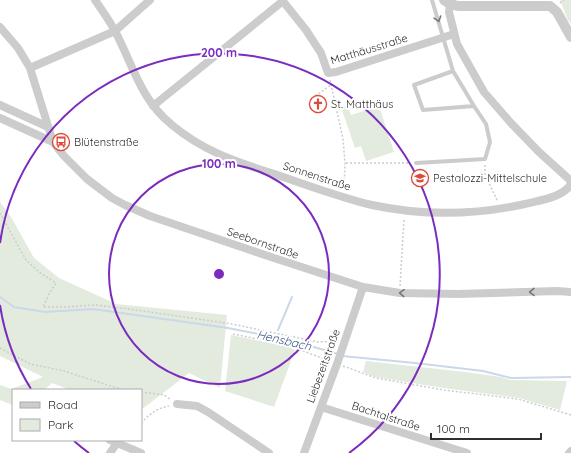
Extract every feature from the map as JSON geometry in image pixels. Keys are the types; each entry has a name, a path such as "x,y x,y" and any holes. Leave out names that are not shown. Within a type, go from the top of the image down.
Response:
{"street":[{"name":"Sonnenstraße","path":"95,0 115,31 138,83 153,106 170,124 191,140 230,160 344,197 373,205 404,210 453,213 501,209 538,201 570,190"},
{"path":"0,27 18,48 30,68 115,31 150,0"},
{"path":"153,106 283,1"},
{"name":"Matthäusstraße","path":"283,1 306,30 321,53 328,73 336,72 454,34"},
{"path":"447,2 458,6 547,3 557,12 571,36"},
{"path":"447,2 454,34 462,54 484,92 539,152 571,180"},
{"name":"Seebornstraße","path":"30,68 53,142 64,156 87,179 107,195 150,216 363,287 400,293 458,294 557,291 571,292"},
{"path":"0,105 48,127"},
{"path":"0,118 53,142"},
{"name":"Liebezeitstraße","path":"304,453 337,364 363,287"},
{"path":"177,404 197,406 269,453"},
{"name":"Bachtalstraße","path":"321,407 467,453"},
{"path":"110,453 114,441 141,453"}],"lane":[{"path":"416,163 485,159 490,142 486,124 453,71 432,0"},
{"path":"453,71 414,85 423,110 474,106"}],"path":[{"path":"557,4 564,0"},
{"path":"328,73 332,84 343,139 345,163 344,197"},
{"path":"315,95 332,84"},
{"path":"485,159 485,175 501,209"},
{"path":"345,163 416,163"},
{"path":"400,293 404,210"},
{"path":"0,213 26,260 39,272 56,282 43,307 95,305 232,324 318,342 344,341"},
{"path":"233,334 287,345 337,364"},
{"path":"0,348 30,364 64,371 120,389"},
{"path":"347,368 376,378 444,390 518,399 571,415"},
{"path":"142,392 164,395 177,404"},
{"path":"142,422 150,414 161,408 177,404"}],"green space":[{"path":"560,0 571,0 571,24 568,20"},
{"path":"347,105 351,115 379,106 394,152 366,161 361,146 355,148 341,107"},
{"path":"0,202 11,217 34,258 59,278 116,304 227,315 220,388 189,373 142,409 142,389 67,389 52,383 45,389 12,389 12,405 0,400 0,385 11,389 43,377 0,356"},
{"path":"231,335 286,346 295,350 274,407 225,391"},
{"path":"366,361 465,372 501,377 510,380 567,381 560,410 519,398 375,377 363,372"}],"waterway":[{"name":"Hensbach","path":"0,297 14,307 45,312 93,309 228,328 293,341 338,354"},
{"path":"278,330 292,297"},
{"name":"Hensbach","path":"342,356 483,371 511,378 571,377"}],"place":[{"name":"St. Matthäus","path":"318,104"},
{"name":"Blütenstraße","path":"61,142"},
{"name":"Pestalozzi-Mittelschule","path":"420,178"}]}
